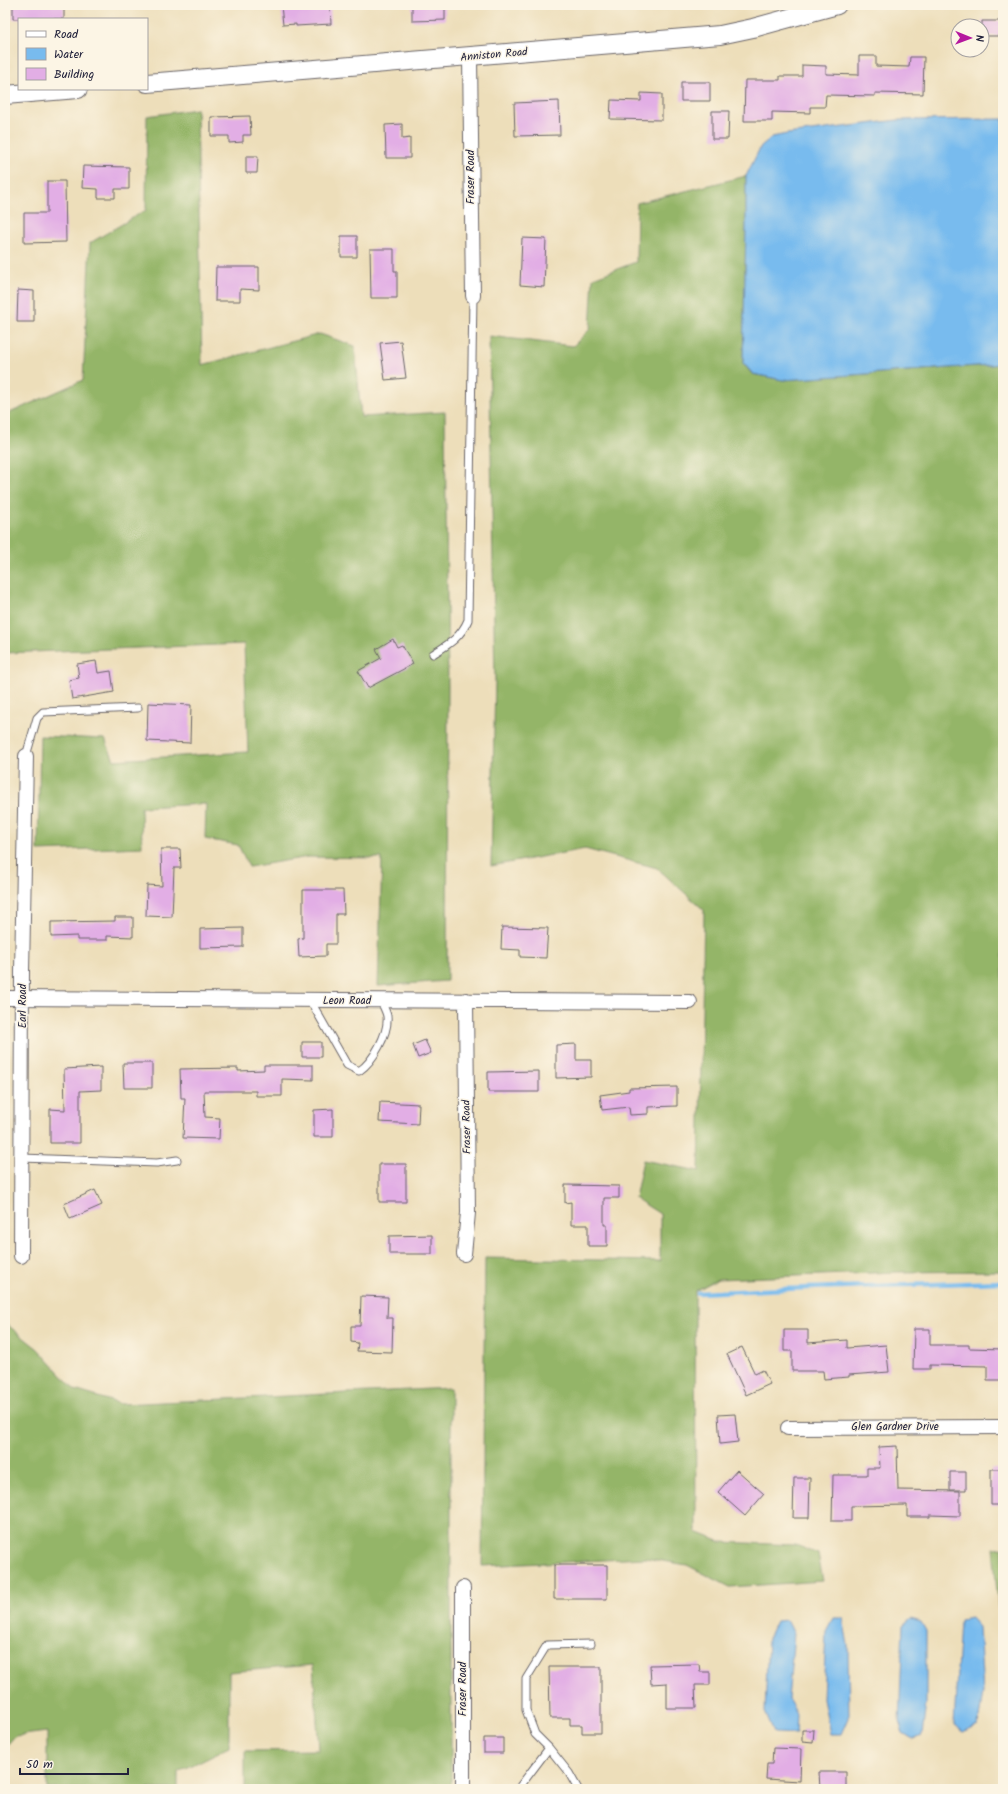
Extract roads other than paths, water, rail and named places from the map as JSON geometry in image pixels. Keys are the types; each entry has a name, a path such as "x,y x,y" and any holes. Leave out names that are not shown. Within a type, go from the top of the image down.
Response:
{"street":[{"name":"Anniston Road","path":"148,83 720,35 753,28 837,5"},
{"name":"Fraser Road","path":"470,57 472,296"},
{"path":"5,95 66,90"},
{"name":"Earl Road","path":"21,1256 22,972 26,756"},
{"name":"Leon Road","path":"5,998 690,1002"},
{"name":"Fraser Road","path":"464,1254 468,1213 466,1000"},
{"name":"Glen Gardner Drive","path":"788,1428 1003,1427"},
{"name":"Fraser Road","path":"463,1588 463,1789"}],"lane":[{"path":"433,654 458,637 464,631 468,620 472,296"},
{"path":"26,756 37,718 43,712 138,708"},
{"path":"310,1000 347,1065 359,1071 368,1066 386,1028 387,1015 381,1001"},
{"path":"22,1158 157,1163 177,1160"},
{"path":"578,1789 569,1774 549,1748 535,1734 526,1710 526,1679 546,1645 591,1644"},
{"path":"518,1789 549,1748"}],"water":[{"path":"1003,119 1003,364 783,380 753,374 743,363 746,176 761,146 772,137 787,134 898,120"},
{"path":"833,1618 843,1618 848,1645 849,1718 842,1734 830,1734 823,1699 826,1631"},
{"path":"971,1618 979,1627 983,1692 978,1725 963,1732 954,1726 960,1620"},
{"path":"911,1619 921,1622 926,1631 926,1704 922,1735 913,1739 903,1733 899,1722 903,1626"},
{"path":"787,1620 794,1634 788,1699 797,1714 796,1734 774,1733 765,1712 768,1638 776,1621"}],"waterway":[{"path":"698,1293 1003,1282"}]}
